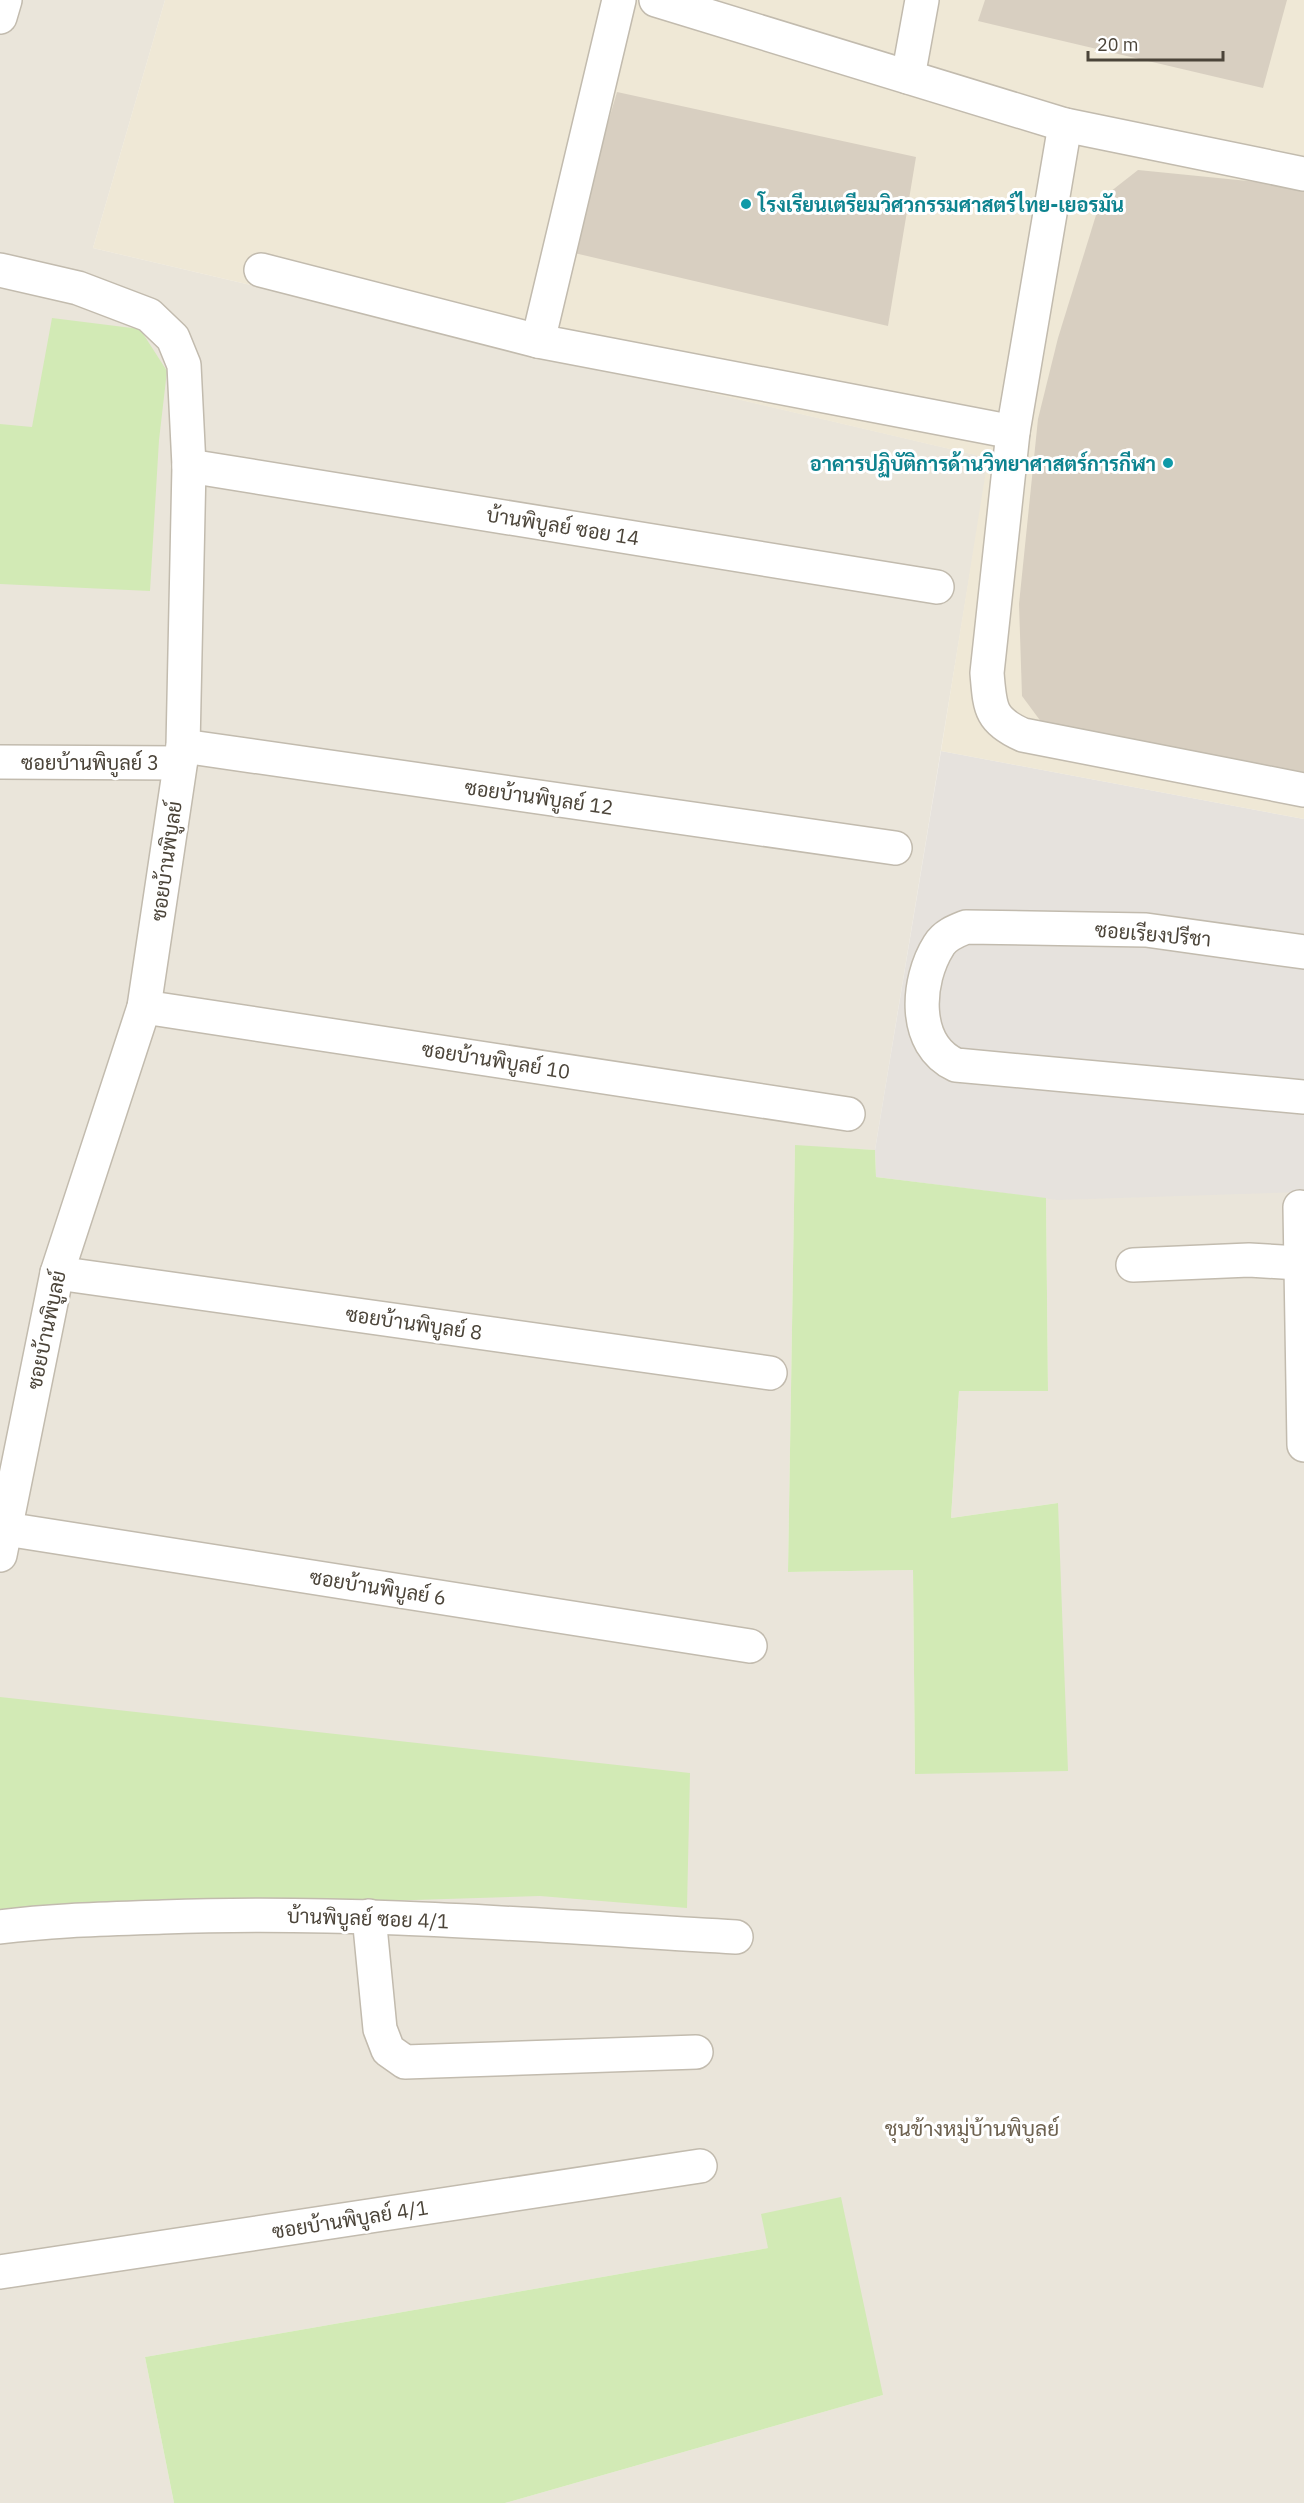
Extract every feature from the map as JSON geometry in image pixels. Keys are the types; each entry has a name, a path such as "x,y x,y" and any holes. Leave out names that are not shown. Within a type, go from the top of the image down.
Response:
{"street":[{"path":"0,17 5,0"},
{"path":"538,341 619,0"},
{"path":"656,0 1065,126 1304,174"},
{"path":"908,77 922,0"},
{"path":"1065,126 1013,432 987,673 990,710 1004,727 1023,735 1304,790"},
{"name":"ซอยบ้านพิบูลย์","path":"0,270 78,288 150,315 173,339 184,365 189,466 182,754 144,1007 57,1273 3,1542"},
{"path":"261,270 538,341 1013,432"},
{"name":"บ้านพิบูลย์ ซอย 14","path":"189,466 937,587"},
{"name":"ซอยบ้านพิบูลย์ 3","path":"0,762 182,754"},
{"name":"ซอยบ้านพิบูลย์ 12","path":"182,754 895,848"},
{"name":"ซอยเรียงปรีชา","path":"1304,952 1146,930 966,927 952,933 939,944 927,974 922,1005 926,1035 935,1050 956,1065 1304,1097"},
{"name":"ซอยบ้านพิบูลย์ 10","path":"144,1007 848,1114"},
{"path":"1300,1207 1299,1263 1304,1445"},
{"path":"1133,1264 1249,1260 1299,1263"},
{"name":"ซอยบ้านพิบูลย์ 8","path":"57,1273 770,1372"},
{"name":"ซอยบ้านพิบูลย์ 6","path":"3,1542 750,1646"},
{"name":"บ้านพิบูลย์ ซอย 4/1","path":"0,1927 63,1920 233,1914 369,1916 736,1937"},
{"path":"369,1916 380,2029 388,2050 405,2062 696,2052"},
{"name":"ซอยบ้านพิบูลย์ 4/1","path":"0,2272 700,2166"}],"shaded area":[{"path":"0,0 165,0 93,248 989,458 875,1150 795,1146 788,1572 913,1570 915,1774 1058,1503 951,1518 959,1391 1048,1391 1046,1198 1304,1190 1304,2503 505,2503 883,2395 768,2248 145,2357 174,2503 0,2503"},
{"path":"165,0 1304,0 1304,819 941,751 988,458 93,248"},
{"path":"941,751 1304,819 1304,1192 1058,1200 876,1177 875,1150"}],"green space":[{"path":"52,318 140,329 167,371 159,440 150,591 0,584 0,424 32,427"},
{"path":"795,1145 875,1150 876,1177 1046,1198 1048,1391 959,1391 951,1518 1058,1503 1068,1771 915,1774 913,1570 788,1572"},
{"path":"0,1697 690,1773 687,1908 540,1896 0,1913"},
{"path":"841,2197 883,2395 505,2503 174,2503 145,2357 768,2248 761,2214"}],"building":[{"path":"985,0 1287,0 1263,88 978,21"},
{"name":"โรงเรียนเตรียมวิศวกรรมศาสตร์ไทย-เยอรมัน","path":"617,92 916,157 888,326 570,252"},
{"name":"อาคารปฏิบัติการด้านวิทยาศาสตร์การกีฬา","path":"1138,170 1268,183 1304,190 1304,778 1042,723 1022,696 1019,604 1038,419 1058,338 1101,199"}],"place":[{"name":"โรงเรียนเตรียมวิศวกรรมศาสตร์ไทย-เยอรมัน","path":"746,204"},
{"name":"อาคารปฏิบัติการด้านวิทยาศาสตร์การกีฬา","path":"1168,463"}],"district":[{"name":"ชุนข้างหมู่บ้านพิบูลย์","path":"972,2128"}]}
